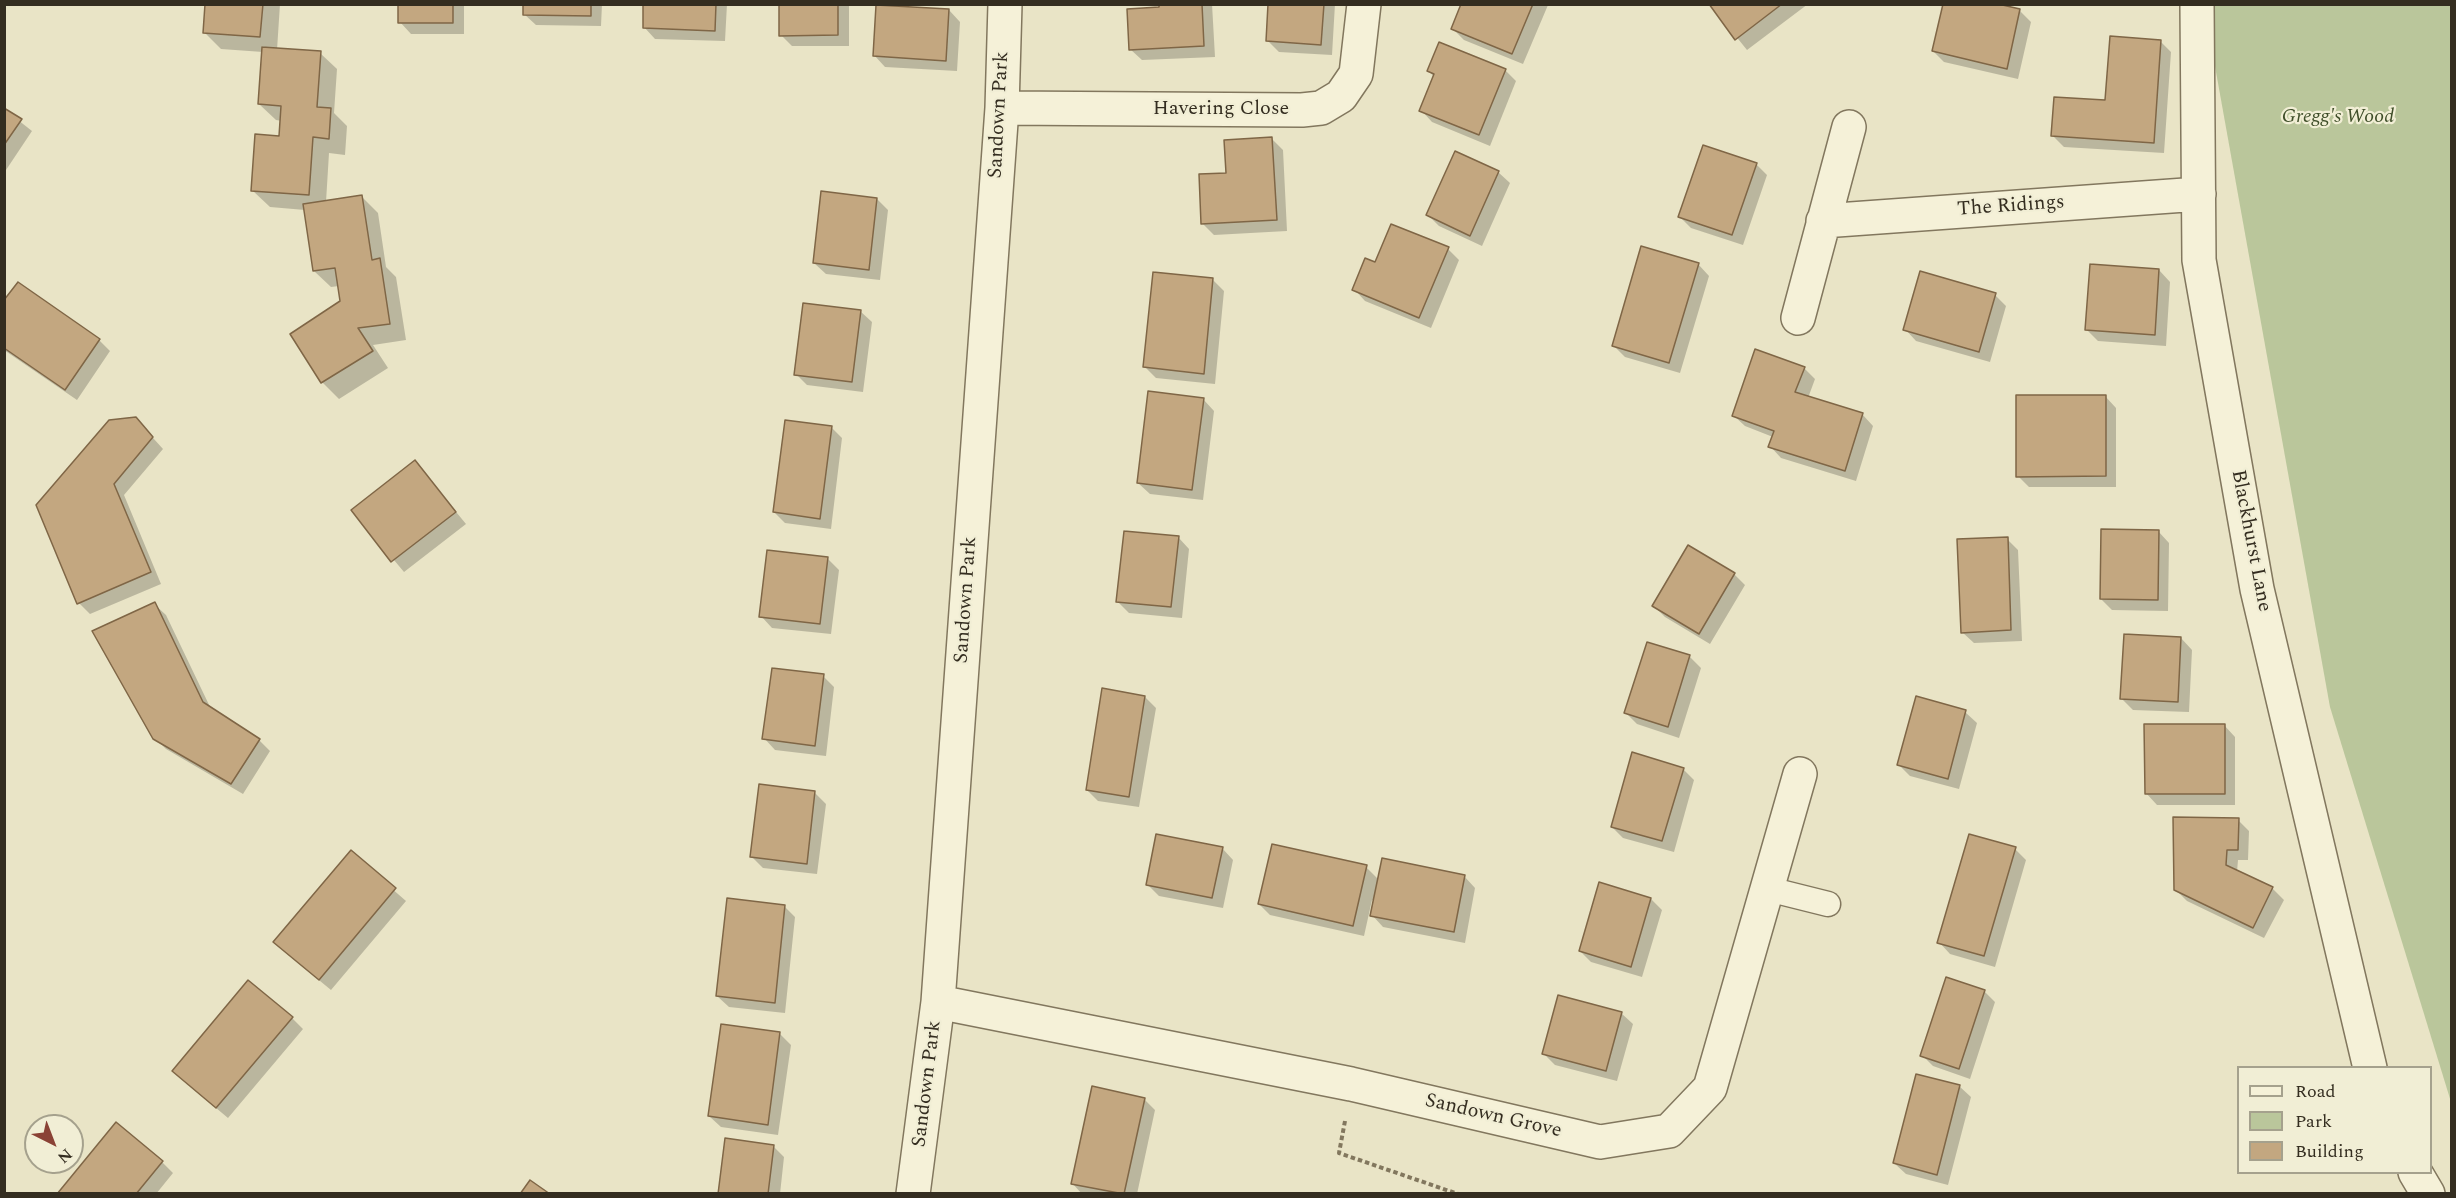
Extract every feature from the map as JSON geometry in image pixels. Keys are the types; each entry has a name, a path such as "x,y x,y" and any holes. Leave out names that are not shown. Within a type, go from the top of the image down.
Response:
{"street":[{"name":"Sandown Park","path":"913,1194 938,1002 1002,108 1005,4"},
{"name":"Havering Close","path":"1002,108 1302,110 1321,108 1341,96 1356,74 1364,4"},
{"name":"Blackhurst Lane","path":"2198,4 2199,260 2257,589 2370,1066"},
{"path":"1798,318 1849,127"},
{"name":"The Ridings","path":"1824,221 2199,194"},
{"name":"Sandown Grove","path":"938,1002 1351,1084 1600,1142 1670,1131 1710,1088 1800,774"},
{"path":"2416,1174 2428,1194"}],"lane":[{"path":"1768,889 1828,904"}],"path":[{"path":"1351,1084 1339,1153 1458,1194"}],"green space":[{"name":"Gregg's Wood","path":"2204,5 2451,5 2451,1102 2330,707"}],"building":[{"path":"205,4 263,4 260,37 203,33"},
{"path":"398,4 453,4 453,23 398,23"},
{"path":"523,4 591,4 591,16 523,15"},
{"path":"643,4 716,4 715,31 643,28"},
{"path":"779,4 838,4 838,35 779,36"},
{"path":"1159,4 1202,4 1204,46 1129,50 1127,9 1159,7"},
{"path":"1268,4 1324,4 1321,45 1266,41"},
{"path":"1461,4 1533,4 1512,54 1451,29"},
{"path":"1709,4 1782,4 1735,40"},
{"path":"1943,4 1998,4 2020,9 2007,69 1932,51"},
{"path":"876,5 949,9 946,61 873,56"},
{"path":"2110,36 2161,40 2154,143 2051,136 2054,97 2105,100"},
{"path":"1439,42 1506,69 1479,135 1419,111 1434,74 1427,71"},
{"path":"262,47 321,51 317,107 331,108 329,139 313,137 309,195 251,191 255,134 279,136 281,106 258,104"},
{"path":"4,108 22,119 4,145"},
{"path":"1272,137 1277,220 1201,224 1199,174 1226,173 1224,140"},
{"path":"1703,145 1757,163 1732,235 1678,217"},
{"path":"1455,151 1499,171 1470,236 1426,215"},
{"path":"821,191 877,198 869,270 813,263"},
{"path":"362,195 372,260 380,258 390,324 358,328 373,351 321,383 290,334 340,301 335,268 313,271 303,204"},
{"path":"1391,224 1449,247 1419,318 1352,290 1365,258 1375,262"},
{"path":"1641,246 1699,263 1669,363 1612,346"},
{"path":"2090,264 2159,269 2155,335 2085,330"},
{"path":"1920,271 1996,293 1979,352 1903,330"},
{"path":"1153,272 1213,278 1204,374 1143,367"},
{"path":"18,282 100,339 65,390 4,348 4,300"},
{"path":"803,303 861,310 852,382 794,375"},
{"path":"1755,349 1805,367 1795,392 1863,413 1845,471 1768,447 1774,431 1732,416"},
{"path":"1148,391 1204,398 1192,490 1137,483"},
{"path":"2016,395 2106,395 2106,476 2016,477"},
{"path":"136,417 153,437 114,484 151,572 77,604 36,505 109,420"},
{"path":"785,420 832,426 820,519 773,512"},
{"path":"415,460 456,512 391,562 351,510"},
{"path":"2101,529 2159,530 2158,600 2100,599"},
{"path":"1124,531 1179,536 1171,607 1116,602"},
{"path":"2008,537 2011,630 1961,633 1957,539"},
{"path":"1688,545 1735,573 1699,634 1652,606"},
{"path":"767,550 828,557 820,624 759,617"},
{"path":"155,602 203,702 260,739 231,784 153,739 92,631"},
{"path":"2124,634 2181,637 2178,702 2120,699"},
{"path":"1647,642 1690,655 1668,727 1624,713"},
{"path":"772,668 824,674 815,746 762,739"},
{"path":"1102,688 1145,696 1129,797 1086,790"},
{"path":"1916,696 1966,710 1948,779 1897,765"},
{"path":"2144,724 2225,724 2225,794 2145,794"},
{"path":"1632,752 1684,768 1662,841 1611,827"},
{"path":"759,784 815,791 807,864 750,857"},
{"path":"2173,817 2239,818 2238,850 2227,850 2226,865 2273,887 2253,928 2174,890"},
{"path":"1156,834 1223,847 1212,898 1146,885"},
{"path":"1969,834 2016,847 1984,956 1937,943"},
{"path":"1272,844 1367,865 1353,926 1258,904"},
{"path":"351,850 396,888 319,980 273,942"},
{"path":"1382,858 1465,875 1454,932 1370,916"},
{"path":"1599,882 1651,898 1631,967 1579,951"},
{"path":"727,898 785,905 775,1003 716,996"},
{"path":"1946,977 1985,990 1959,1069 1920,1056"},
{"path":"248,980 293,1017 216,1108 172,1071"},
{"path":"1558,995 1622,1012 1606,1071 1542,1054"},
{"path":"721,1024 780,1032 768,1125 708,1116"},
{"path":"1916,1074 1960,1085 1937,1175 1893,1163"},
{"path":"1092,1086 1145,1098 1124,1194 1071,1184"},
{"path":"116,1122 163,1161 136,1194 57,1194 73,1174 84,1174 84,1161"},
{"path":"725,1138 774,1145 768,1194 718,1194"},
{"path":"530,1180 550,1194 520,1194"}]}
